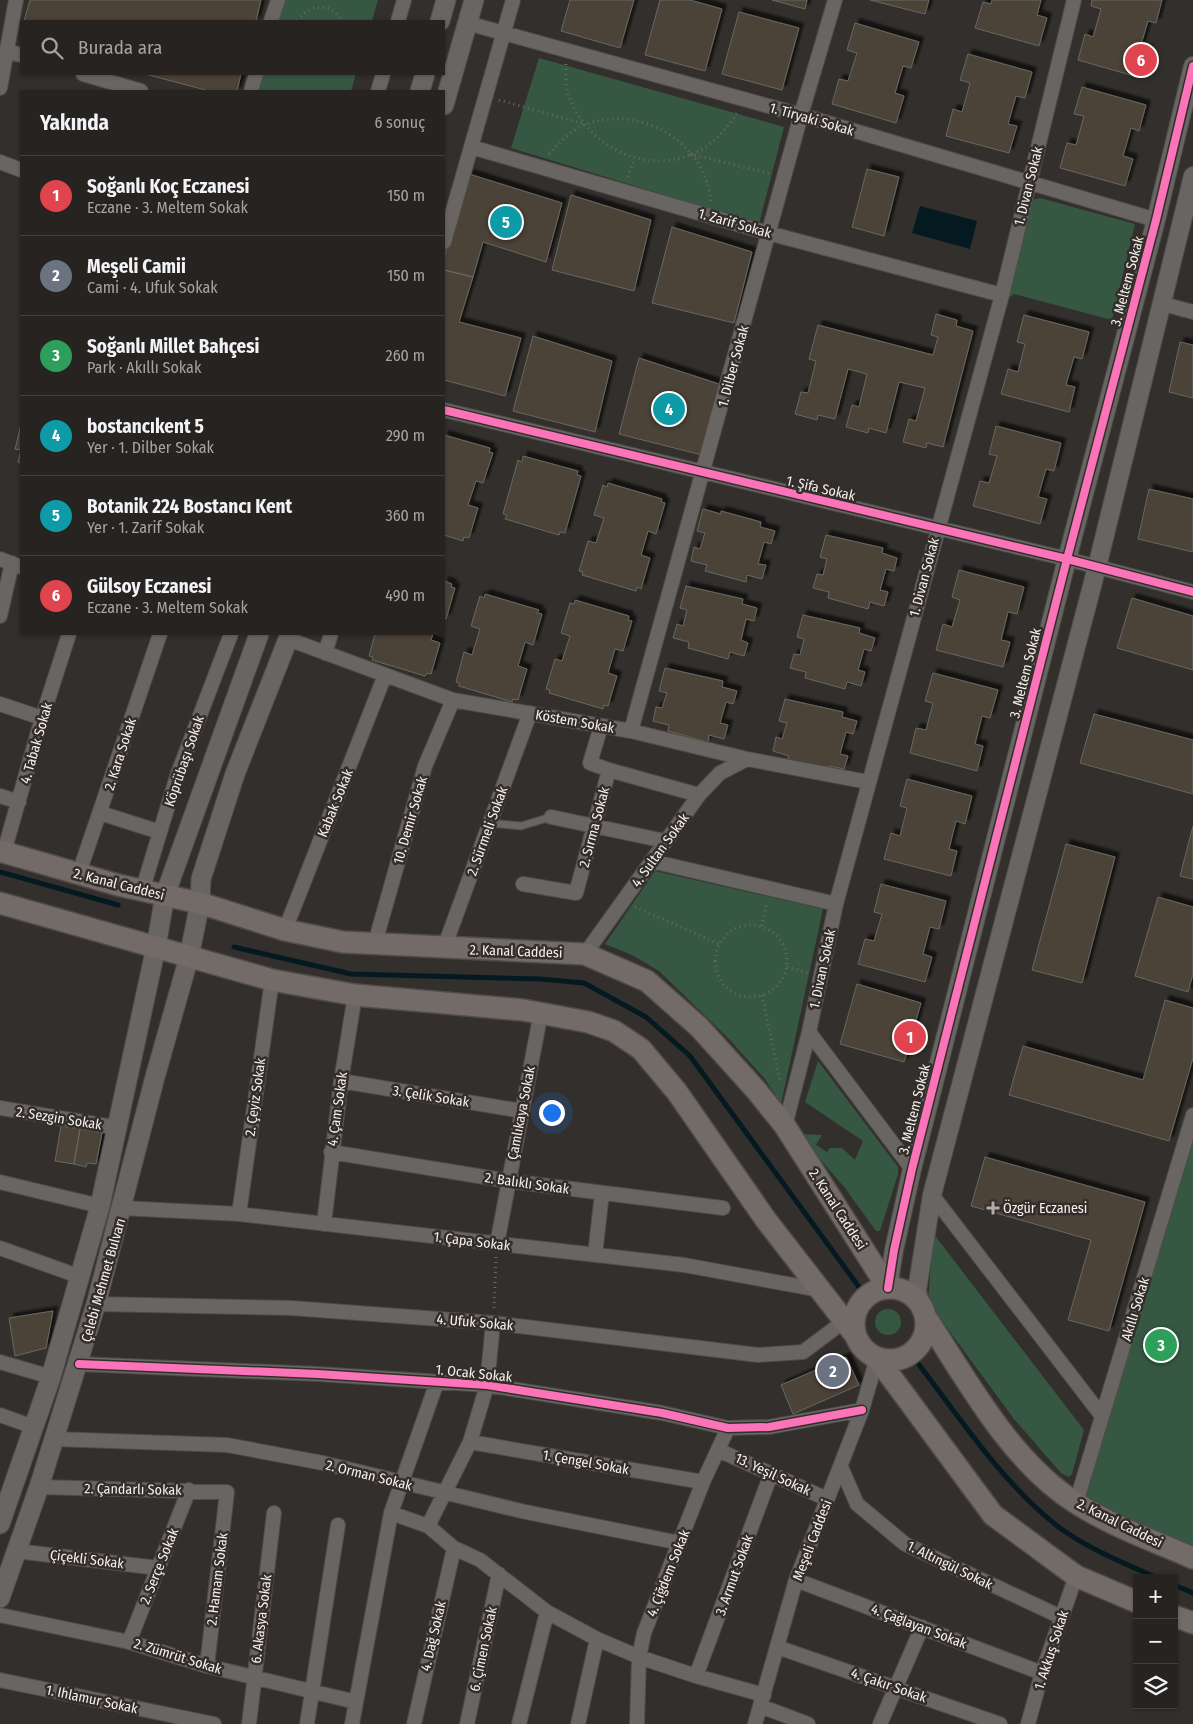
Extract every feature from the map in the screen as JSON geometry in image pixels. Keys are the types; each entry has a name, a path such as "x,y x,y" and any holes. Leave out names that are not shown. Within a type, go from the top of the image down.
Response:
{"main road":[{"path":"440,20 446,0"},
{"path":"445,102 474,0"},
{"path":"420,90 425,75"},
{"name":"Çelebi Mehmet Bulvarı","path":"0,1524 5,1493 34,1427 51,1377 100,1206 156,947 165,896 258,635"},
{"name":"Çelebi Mehmet Bulvarı","path":"0,1598 39,1487 79,1364 96,1304 154,1077 189,956 200,903 200,879 235,774 289,636"},
{"name":"2. Kanal Caddesi","path":"2,852 142,891 200,903 284,930 343,942 444,948 542,950 585,954 647,981 699,1027 756,1090 785,1126 888,1288"},
{"path":"0,903 272,980 355,995 541,1012 588,1022 614,1031 641,1049 677,1092 713,1140 747,1194 864,1350 877,1358 993,1515 1076,1576 1133,1600"},
{"path":"850,1329 857,1309 864,1298 874,1291 888,1288 905,1291 922,1310 924,1335 912,1353 891,1360 877,1358"},
{"name":"2. Kanal Caddesi","path":"922,1310 998,1426 1040,1474 1076,1503 1121,1526 1193,1558"},
{"path":"1178,1617 1193,1623"}],"street":[{"path":"0,88 16,0"},
{"path":"271,20 278,0"},
{"path":"398,20 404,0"},
{"path":"445,238 513,0"},
{"name":"1. Dilber Sokak","path":"631,731 704,473 800,115 834,0"},
{"name":"1. Divan Sokak","path":"785,1126 809,1032 836,904 1002,295 1074,0"},
{"name":"1. Tiryaki Sokak","path":"468,23 800,115 1028,184 1156,220"},
{"path":"7,51 20,55"},
{"name":"3. Meltem Sokak","path":"888,1288 894,1250 912,1169 1066,559 1156,220 1193,66"},
{"path":"86,75 138,90"},
{"path":"251,90 256,75"},
{"path":"378,90 383,75"},
{"name":"1. Zarif Sokak","path":"471,146 768,233 1002,295"},
{"path":"0,162 20,170"},
{"path":"922,1310 917,1290 932,1195 1097,567 1193,176"},
{"path":"1163,304 1193,312"},
{"name":"1. Şifa Sokak","path":"445,410 1066,559 1193,592"},
{"path":"0,616 11,563"},
{"name":"4. Tabak Sokak","path":"2,852 20,802 42,718 69,635"},
{"name":"2. Kara Sokak","path":"79,874 160,635"},
{"name":"Köprübaşı Sokak","path":"142,891 178,773 231,635"},
{"path":"325,653 331,635"},
{"name":"Köstem Sokak","path":"289,636 325,653 453,700 631,731 747,759 868,782"},
{"name":"Kabak Sokak","path":"284,930 386,675"},
{"name":"10. Demir Sokak","path":"375,943 425,766 453,700"},
{"path":"0,704 42,718"},
{"name":"2. Sürmeli Sokak","path":"444,948 530,714"},
{"path":"601,726 590,763 609,770"},
{"name":"4. Sultan Sokak","path":"585,954 699,795 720,773 747,759"},
{"name":"2. Sırma Sokak","path":"523,884 576,893 609,770 699,795"},
{"path":"0,796 20,802"},
{"path":"100,813 160,832"},
{"path":"551,817 665,842"},
{"path":"651,861 836,904"},
{"name":"2. Çeyiz Sokak","path":"239,1214 272,980"},
{"name":"4. Çam Sokak","path":"324,1224 331,1152 355,995"},
{"name":"Çamlıkaya Sokak","path":"497,1244 541,1012"},
{"path":"809,1032 912,1169"},
{"name":"3. Çelik Sokak","path":"341,1081 522,1110"},
{"name":"2. Sezgin Sokak","path":"0,1108 118,1128"},
{"name":"Akıllı Sokak","path":"1076,1503 1193,1115"},
{"name":"2. Balıklı Sokak","path":"331,1152 509,1182 723,1208"},
{"path":"0,1182 100,1206"},
{"path":"595,1255 602,1193"},
{"path":"932,1195 1102,1416"},
{"name":"1. Çapa Sokak","path":"122,1208 239,1214 684,1265 820,1290"},
{"path":"0,1248 81,1277"},
{"name":"4. Ufuk Sokak","path":"96,1304 291,1308 493,1323 758,1355 803,1352 850,1329"},
{"name":"1. Ocak Sokak","path":"428,1526 470,1442 487,1385 493,1323"},
{"name":"Meşeli Caddesi","path":"755,1724 796,1580 862,1410 877,1358"},
{"path":"0,1362 51,1377"},
{"name":"1. Ocak Sokak","path":"79,1364 318,1374 487,1385 662,1413 728,1428 769,1427 862,1410"},
{"path":"352,1724 392,1513 437,1382"},
{"path":"0,1415 34,1427"},
{"name":"4. Çiğdem Sokak","path":"637,1724 639,1656 644,1633 703,1482 728,1428"},
{"name":"2. Orman Sokak","path":"54,1439 227,1445 323,1463 444,1494 680,1543"},
{"name":"1. Çengel Sokak","path":"470,1442 703,1482"},
{"name":"13. Yeşil Sokak","path":"718,1450 827,1499"},
{"name":"1. Altıngül Sokak","path":"840,1467 857,1504 905,1544 1062,1617"},
{"name":"3. Armut Sokak","path":"696,1676 771,1474"},
{"name":"2. Çandarlı Sokak","path":"39,1487 227,1492"},
{"name":"2. Serçe Sokak","path":"129,1642 189,1490"},
{"name":"2. Hamam Sokak","path":"207,1666 227,1492"},
{"name":"6. Akasya Sokak","path":"249,1724 274,1513"},
{"path":"392,1513 428,1526 454,1548 480,1560 547,1612 597,1639 762,1700 808,1724"},
{"path":"307,1724 338,1525"},
{"name":"4. Dağ Sokak","path":"414,1724 454,1548"},
{"name":"Çiçekli Sokak","path":"16,1551 158,1568"},
{"name":"6. Çimen Sokak","path":"467,1724 499,1574"},
{"name":"1. Akkuş Sokak","path":"1028,1724 1042,1673 1076,1576"},
{"name":"4. Çağlayan Sokak","path":"796,1580 1042,1673"},
{"path":"519,1724 547,1612"},
{"name":"2. Zümrüt Sokak","path":"0,1615 129,1642 207,1666 312,1693 356,1702"},
{"path":"880,1724 922,1627"},
{"path":"578,1724 597,1639"},
{"name":"4. Çakır Sokak","path":"777,1647 1000,1724"},
{"name":"1. Ihlamur Sokak","path":"0,1680 214,1724"}],"lane":[{"path":"490,823 521,826 551,817"}],"path":[{"path":"299,20 306,10 317,7 329,9 340,20"},
{"path":"567,51 568,93 585,125 593,136 612,149 634,159 658,161 680,158 704,148 724,132 746,100"},
{"path":"485,96 585,125"},
{"path":"539,166 560,142 585,125 606,119 628,118 650,124 668,133 683,145 701,169 709,190 710,216"},
{"path":"690,154 784,177"},
{"path":"624,191 634,159"},
{"path":"762,926 770,889"},
{"path":"622,901 719,944"},
{"path":"749,924 762,926 773,932 782,941 786,953 787,967 776,988 762,995 744,997 725,986 715,966 719,944 726,934 737,927 749,924"},
{"path":"787,967 821,976"},
{"path":"762,995 780,1081"},
{"path":"493,1323 497,1244"}],"green space":[{"path":"285,0 378,0 372,20 278,20"},
{"path":"539,58 784,127 759,224 511,148"},
{"path":"262,75 356,75 351,90 257,90"},
{"path":"1040,198 1135,224 1112,320 1014,294 1008,298 1032,200"},
{"path":"655,871 823,909 781,1104 765,1079 729,1039 659,971 632,955 605,944"},
{"path":"818,1061 898,1167 898,1174 880,1231 876,1231 845,1188 800,1136 802,1134 822,1135 816,1145 827,1152 830,1148 842,1148 855,1160 863,1141 805,1102"},
{"path":"1193,1120 1193,1548 1082,1498"},
{"path":"936,1237 1084,1430 1072,1474 1069,1477 1061,1473 1014,1419 928,1302 933,1238"},
{"path":"888,1309 897,1313 901,1322 897,1331 888,1335 879,1331 875,1322 879,1313"}],"water":[{"path":"920,206 977,221 970,249 912,233"}],"building":[{"path":"30,0 261,0 256,20 24,20"},
{"path":"570,0 634,0 620,48 561,31"},
{"path":"660,0 690,0 722,9 705,71 645,55"},
{"path":"772,0 807,0 805,9"},
{"path":"870,0 929,0 925,14"},
{"path":"992,0 1041,0 1037,15 1047,18 1039,46 975,28 983,2 991,4"},
{"path":"1092,0 1162,0 1156,23 1148,21 1140,48 1149,50 1141,78 1078,60 1085,34 1093,37 1101,9 1091,6"},
{"path":"739,12 799,28 782,90 722,74"},
{"path":"855,23 919,42 911,68 903,66 895,93 904,96 896,123 832,104 839,79 848,81 857,53 847,50"},
{"path":"968,54 1032,72 1025,98 1016,96 1008,124 1017,126 1009,153 946,136 953,109 962,112 970,83 960,80"},
{"path":"149,75 241,75 237,90 205,90"},
{"path":"1082,87 1146,105 1139,131 1131,128 1123,156 1133,159 1125,186 1060,168 1067,143 1076,145 1084,116 1074,114"},
{"path":"867,169 899,177 884,236 852,227"},
{"path":"469,174 562,203 546,262 483,242 473,277 445,270 445,255"},
{"path":"571,195 651,220 634,291 552,270"},
{"path":"672,227 752,252 734,323 652,303"},
{"path":"445,270 473,277 459,322 521,338 505,396 445,380"},
{"path":"936,314 957,320 956,326 973,331 943,447 927,443 926,448 903,442 909,419 916,421 925,388 899,382 886,433 869,428 868,433 846,427 852,405 859,407 867,374 848,369 835,419 818,415 817,420 795,414 801,392 808,393 816,361 809,359 818,325 933,355 938,337 931,335"},
{"path":"1024,315 1089,332 1082,359 1074,357 1066,385 1075,387 1069,412 1001,394 1008,369 1018,372 1025,344 1017,342"},
{"path":"533,336 612,361 595,432 513,411"},
{"path":"1180,342 1193,345 1193,398 1169,392"},
{"path":"639,358 719,384 702,455 619,434"},
{"path":"996,426 1061,443 1054,471 1046,469 1038,497 1047,499 1040,524 973,506 980,481 989,483 997,456 989,454"},
{"path":"20,429 20,450 15,449"},
{"path":"445,435 490,448 489,452 493,453 483,483 476,481 468,505 478,508 469,538 464,537 463,541 445,535"},
{"path":"523,456 578,471 577,475 581,476 565,533 560,532 559,535 505,519 507,515 503,514 518,460 522,462"},
{"path":"608,483 662,499 661,502 665,503 656,534 648,531 641,555 650,558 641,589 637,587 636,591 582,575 583,572 579,571 588,541 596,543 604,518 594,515 603,485 607,487"},
{"path":"1149,489 1193,499 1193,552 1138,539"},
{"path":"703,509 721,514 721,511 761,522 760,527 775,531 771,544 764,542 758,564 766,565 762,579 747,575 746,582 705,571 707,565 691,561 694,547 700,549 705,533 697,531"},
{"path":"826,535 883,548 882,553 897,558 894,571 886,569 880,590 888,592 884,606 870,602 868,609 828,598 829,592 813,588 817,574 823,575 827,559 820,557"},
{"path":"959,570 1024,587 1017,614 1008,612 1001,640 1010,642 1003,667 936,650 943,624 952,627 960,600 952,597"},
{"path":"445,581 452,584 451,587 455,588 446,619"},
{"path":"686,586 743,599 742,604 757,608 754,621 746,619 741,640 748,643 744,656 730,652 728,659 688,648 689,642 673,638 677,624 683,626 687,610 680,608"},
{"path":"485,594 539,610 537,613 542,614 533,645 525,642 518,666 527,669 518,700 513,699 512,702 459,686 459,683 456,682 464,652 472,655 480,629 471,626 480,596 484,598"},
{"path":"1132,598 1193,616 1193,670 1117,648"},
{"path":"575,600 629,616 628,620 632,621 623,651 615,649 608,673 617,676 608,706 604,705 603,709 549,693 550,690 546,689 555,659 562,661 570,636 561,633 570,603 574,604"},
{"path":"803,615 860,628 859,633 875,638 871,651 864,649 858,670 865,672 861,686 847,682 845,689 805,678 806,672 790,668 794,654 800,655 804,639 797,637"},
{"path":"375,635 433,635 431,640 440,643 431,674 427,673 425,676 372,660 373,657 369,656"},
{"path":"665,668 723,681 722,687 737,691 733,704 726,702 720,723 728,725 724,739 709,735 708,742 668,731 669,725 653,721 656,707 662,708 667,693 659,691"},
{"path":"933,673 998,690 990,718 982,716 975,744 983,746 977,771 910,753 916,728 926,730 933,703 925,701"},
{"path":"785,699 843,712 842,717 857,721 853,734 846,732 840,754 848,756 844,769 829,766 827,772 787,761 789,756 773,751 776,737 782,739 787,723 779,721"},
{"path":"1094,714 1193,740 1193,794 1080,763"},
{"path":"907,779 972,796 965,824 956,821 949,849 957,851 951,876 884,859 891,833 900,836 907,808 900,806"},
{"path":"1193,826 1193,879 1180,876"},
{"path":"1066,844 1115,857 1082,983 1032,970"},
{"path":"881,884 946,901 939,929 930,927 923,954 932,957 925,982 858,964 865,939 874,941 882,914 874,912"},
{"path":"1158,897 1193,907 1193,974 1188,992 1135,976"},
{"path":"857,984 921,1003 904,1062 840,1044"},
{"path":"1165,1000 1193,1008 1193,1058 1169,1141 1009,1095 1023,1046 1143,1080"},
{"path":"61,1126 80,1129 74,1164 55,1161"},
{"path":"80,1129 102,1133 96,1164 87,1163 86,1167 74,1164"},
{"path":"985,1157 1145,1202 1109,1331 1068,1320 1091,1240 971,1206"},
{"path":"53,1311 46,1348 15,1356 9,1318"},
{"path":"846,1357 859,1385 793,1414 781,1385"}],"waterway":[{"path":"0,872 118,905"},
{"path":"234,947 351,974 540,979 584,983 646,1017 690,1056 862,1291"},
{"path":"917,1362 982,1448 1036,1507 1067,1533 1105,1554 1148,1574"},
{"path":"1178,1587 1193,1593"}],"cycle path":[{"path":"888,1288 894,1250 912,1169 1067,559 1156,220 1193,66"},
{"path":"445,410 1067,559 1193,592"},
{"path":"79,1364 318,1374 487,1385 662,1413 728,1428 769,1427 862,1410"}],"place":[{"name":"Gülsoy Eczanesi","path":"1141,60"},
{"name":"Botanik 224 Bostancı Kent","path":"506,222"},
{"name":"bostancıkent 5","path":"669,409"},
{"name":"Soğanlı Koç Eczanesi","path":"910,1037"},
{"name":"Özgür Eczanesi","path":"993,1208"},
{"name":"Soğanlı Millet Bahçesi","path":"1161,1345"},
{"name":"Meşeli Camii","path":"833,1371"}]}
